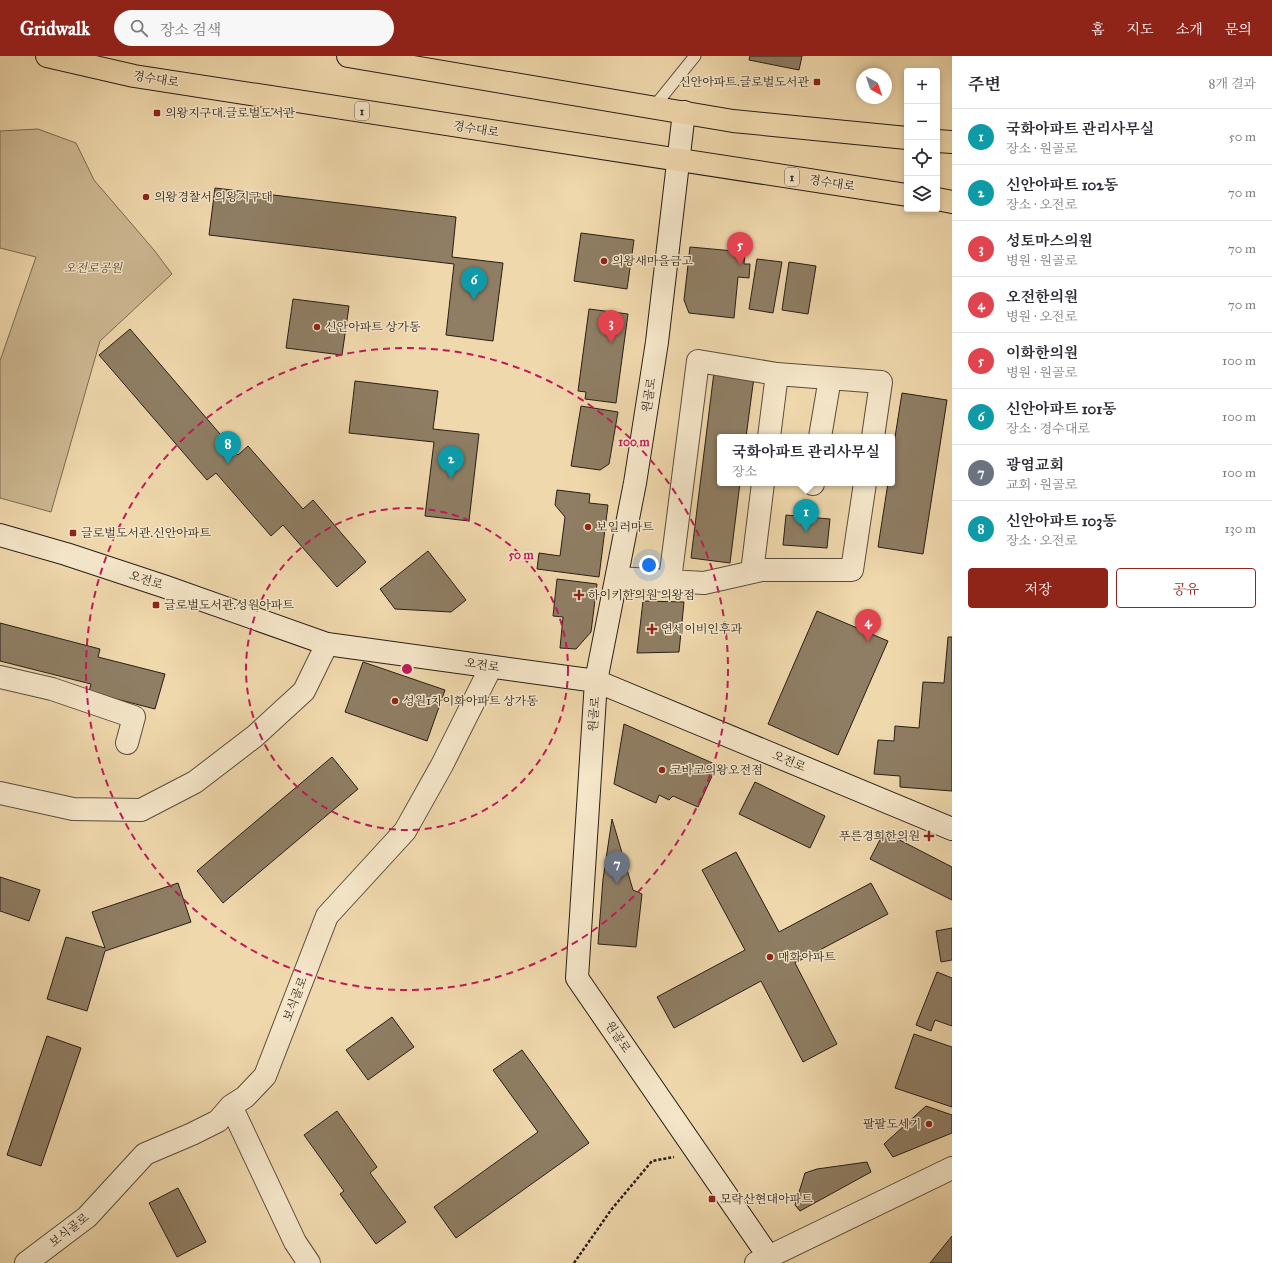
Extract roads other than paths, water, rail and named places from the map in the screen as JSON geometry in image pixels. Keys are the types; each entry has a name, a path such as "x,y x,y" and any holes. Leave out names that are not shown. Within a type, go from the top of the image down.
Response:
{"main road":[{"name":"경수대로","path":"47,56 134,76 904,195"},
{"path":"348,56 733,121 904,138"},
{"path":"940,141 952,142"},
{"path":"940,200 952,202"}],"street":[{"name":"원골로","path":"684,112 657,342 635,482 596,680 577,978 698,1154 764,1261"},
{"path":"670,580 698,361 777,374 882,382 873,434"},
{"path":"769,434 777,374"},
{"path":"821,434 830,378"},
{"path":"752,572 763,486"},
{"path":"616,578 704,583 762,570 852,570 865,486"},
{"name":"오전로","path":"0,535 66,554 166,586 327,644 596,680 952,829"},
{"path":"0,793 73,808 141,810 195,782 255,736 304,691 327,644"},
{"name":"보식골로","path":"26,1263 87,1217 145,1154 218,1121 231,1106 245,1097 265,1076 327,916 405,832 442,765 491,667"},
{"path":"0,677 52,688 134,717 127,744"},
{"path":"231,1106 295,1242 309,1263"},
{"path":"764,1261 952,1168"}],"lane":[{"path":"653,108 695,56"}],"place":[{"name":"신안아파트.글로벌도서관","path":"817,82"},
{"name":"의왕지구대.글로벌도서관","path":"157,113"},
{"name":"의왕경찰서 의왕지구대","path":"146,197"},
{"name":"의왕새마을금고","path":"604,261"},
{"name":"이화한의원","path":"740,265"},
{"name":"신안아파트 101동","path":"474,300"},
{"name":"신안아파트 상가동","path":"317,327"},
{"name":"성토마스의원","path":"611,343"},
{"name":"신안아파트 103동","path":"228,464"},
{"name":"신안아파트 102동","path":"451,479"},
{"name":"보일러마트","path":"588,527"},
{"name":"국화아파트 관리사무실","path":"806,532"},
{"name":"글로벌도서관.신안아파트","path":"73,533"},
{"name":"하이키한의원 의왕점","path":"579,595"},
{"name":"글로벌도서관.성원아파트","path":"156,605"},
{"name":"연세이비인후과","path":"652,629"},
{"name":"오전한의원","path":"868,642"},
{"name":"성원1차이화아파트 상가동","path":"395,701"},
{"name":"코바코의왕오전점","path":"662,770"},
{"name":"푸른경희한의원","path":"929,836"},
{"name":"광염교회","path":"617,884"},
{"name":"매화아파트","path":"770,957"},
{"name":"팔팔도세기","path":"929,1124"},
{"name":"모락산현대아파트","path":"712,1199"}],"park label":[{"name":"오전로공원","path":"93,268"}]}
